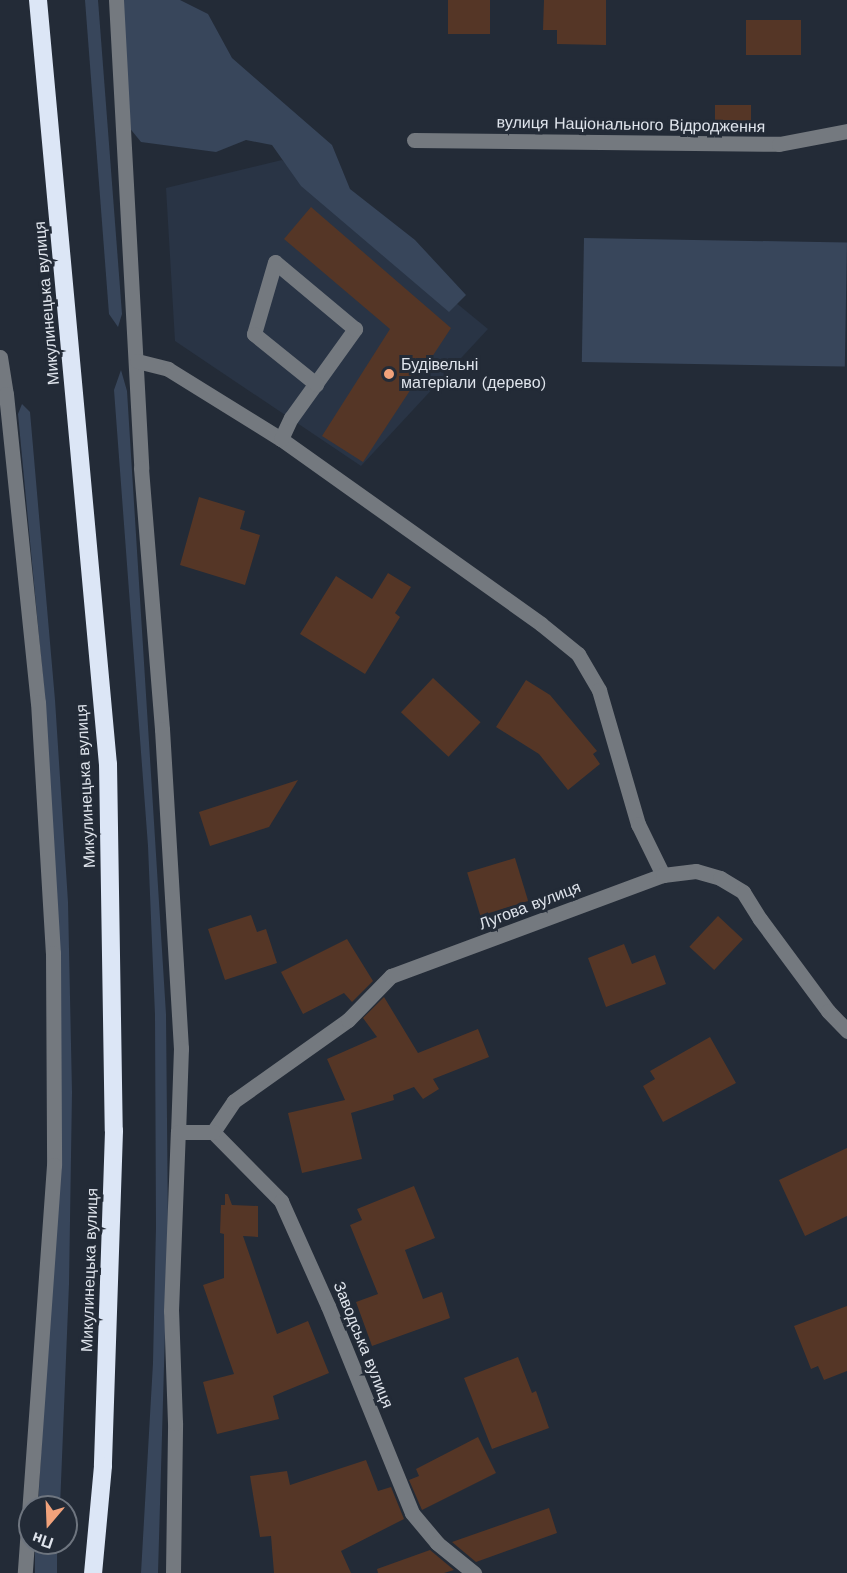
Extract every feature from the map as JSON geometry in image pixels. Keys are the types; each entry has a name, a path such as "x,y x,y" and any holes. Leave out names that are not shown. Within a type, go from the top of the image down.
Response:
{"highway":[{"name":"Микулинецька вулиця","path":"38,0 108,764 114,1131 103,1466 93,1573"}],"street":[{"path":"116,0 141,468 162,729 182,1048 171,1311 175,1423 173,1573"},
{"name":"вулиця Національного Відродження","path":"414,140 779,144 847,131"},
{"path":"281,439 291,418 316,384 355,329 275,262 254,334 316,384"},
{"path":"0,357 9,415 38,702 52,953 54,1166 25,1573"},
{"path":"137,361 168,369 281,439 541,624 578,654 599,690 638,824 663,875"},
{"name":"Лугова вулиця","path":"213,1132 234,1101 348,1020 391,976 663,875 696,871 720,878 743,892 814,993 847,1031"},
{"path":"178,1132 213,1132"},
{"name":"Заводська вулиця","path":"213,1132 281,1201 328,1306 412,1513 437,1543 474,1573"}],"shaded area":[{"path":"85,0 98,0 122,314 118,327 109,314"},
{"path":"110,0 180,0 208,14 232,58 332,145 350,189 415,240 466,295 449,312 301,186 272,145 246,140 216,152 141,142 128,126"},
{"path":"282,160 488,329 361,466 175,341 166,188"},
{"path":"584,238 847,243 845,367 582,362"},
{"path":"121,370 127,391 166,1014 168,1228 158,1573 141,1573 153,1363 156,1227 155,1015 148,846 114,390"},
{"path":"22,404 30,412 55,700 68,902 72,1092 69,1284 60,1495 39,1495 61,1091 57,902 45,700 18,414"},
{"path":"35,1555 57,1555 57,1573 35,1573"}],"building":[{"path":"448,0 490,0 490,34 448,34"},
{"path":"544,0 606,0 606,45 557,44 557,30 543,30"},
{"path":"746,20 801,20 801,55 746,55"},
{"path":"715,105 751,105 751,132 715,132"},
{"path":"311,207 451,328 363,462 322,436 390,329 284,239"},
{"path":"199,497 245,511 240,529 260,535 245,585 180,565"},
{"path":"388,573 411,587 395,613 400,617 365,674 300,634 336,576 372,599"},
{"path":"433,678 481,722 448,757 401,712"},
{"path":"526,680 550,695 597,751 593,754 600,764 568,790 539,754 496,727"},
{"path":"298,780 269,827 210,846 199,812"},
{"path":"515,858 528,901 480,916 467,873"},
{"path":"251,915 257,932 266,929 277,963 225,980 208,929"},
{"path":"718,916 743,939 714,970 689,947"},
{"path":"347,939 373,981 352,1002 344,993 303,1014 281,972"},
{"path":"624,944 632,964 655,955 666,984 606,1007 588,958"},
{"path":"384,997 418,1053 478,1029 489,1057 433,1079 439,1089 423,1099 414,1087 393,1095 394,1100 351,1113 362,1159 302,1173 288,1113 345,1100 327,1059 377,1037 363,1018"},
{"path":"710,1037 736,1083 663,1122 643,1086 655,1079 650,1071"},
{"path":"847,1148 847,1216 805,1236 779,1180"},
{"path":"414,1186 435,1238 405,1250 423,1299 442,1292 450,1318 372,1346 356,1302 378,1294 350,1225 362,1220 357,1209"},
{"path":"225,1194 228,1194 232,1205 258,1206 258,1237 243,1236 277,1334 308,1321 329,1373 273,1396 279,1419 217,1434 203,1382 234,1374 203,1285 224,1278 224,1234 220,1233 221,1205 225,1205"},
{"path":"847,1306 847,1371 824,1380 818,1366 811,1369 794,1326"},
{"path":"518,1357 532,1393 536,1391 549,1428 492,1449 464,1378"},
{"path":"478,1437 496,1473 422,1510 409,1480 419,1476 416,1469"},
{"path":"366,1460 378,1491 391,1487 404,1519 341,1551 351,1573 274,1573 271,1536 260,1537 250,1476 287,1471 290,1485"},
{"path":"549,1508 557,1533 476,1562 452,1542"},
{"path":"430,1550 454,1570 444,1573 378,1573 377,1569"}],"place":[{"name":"Будівельні матеріали (дерево)","path":"389,374"}]}
